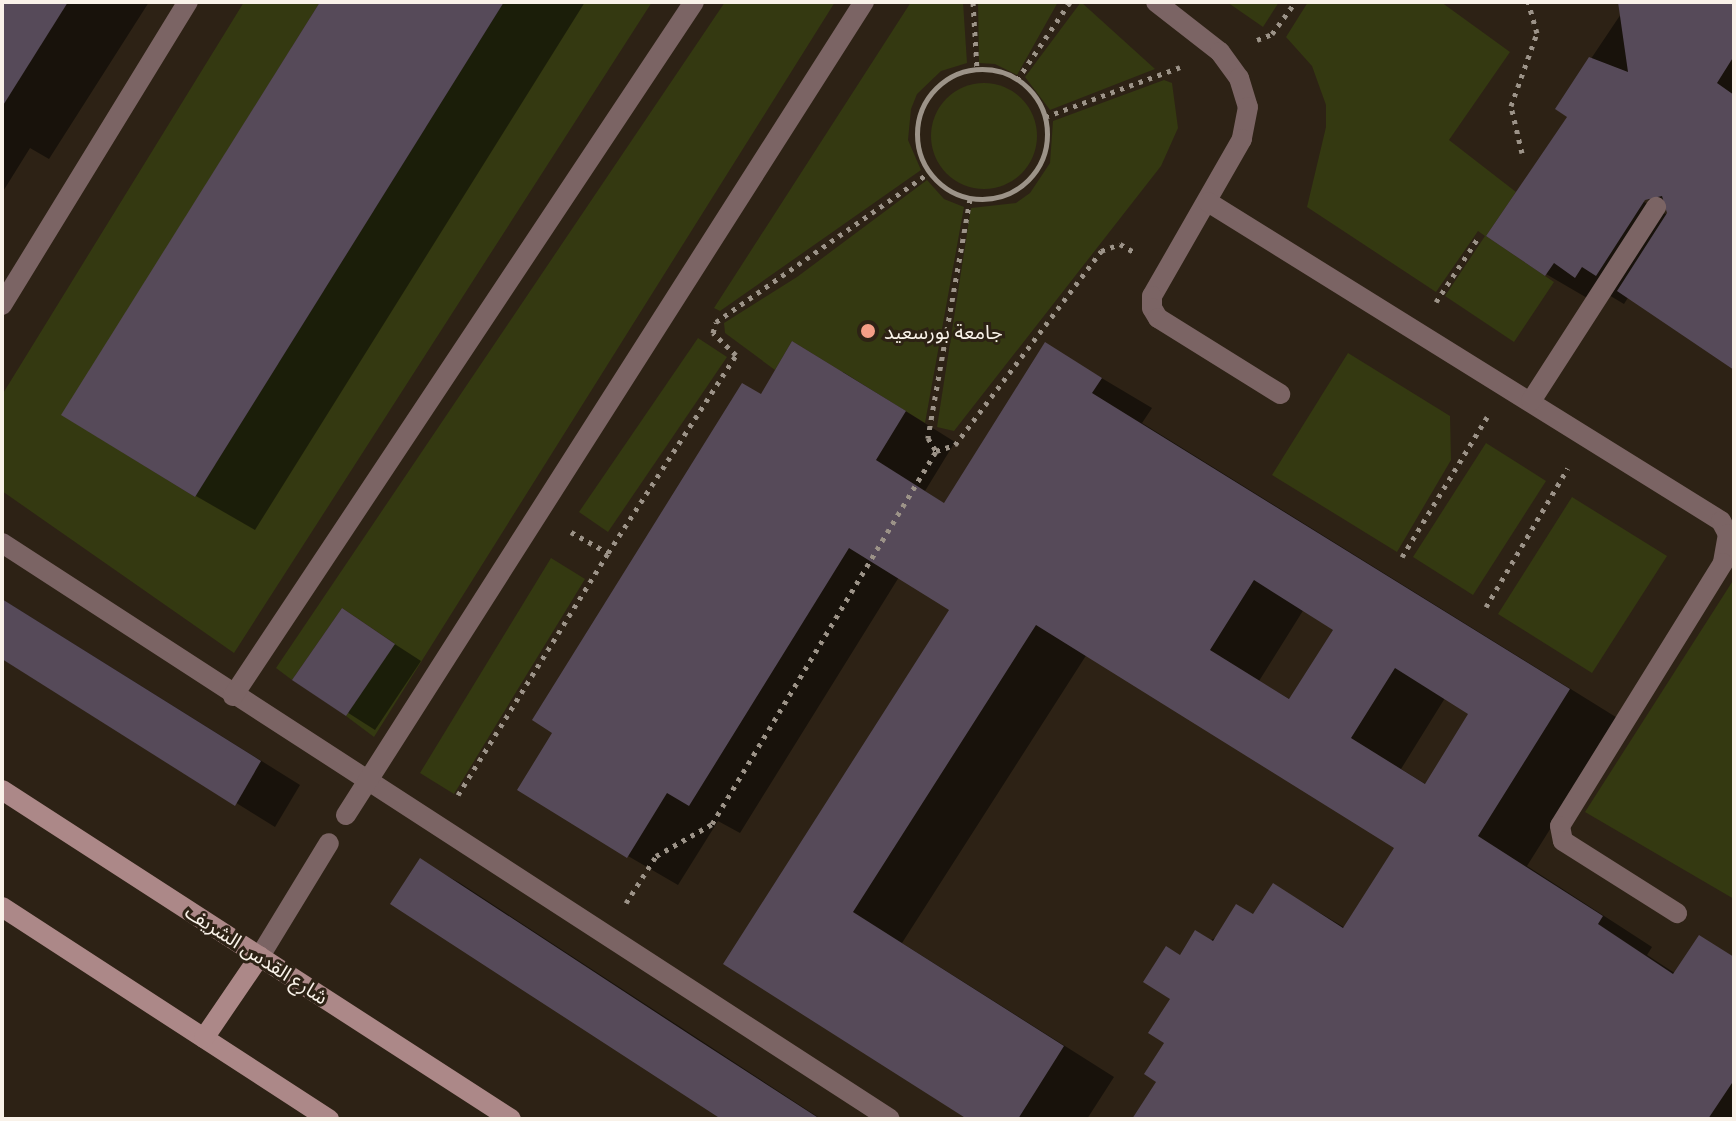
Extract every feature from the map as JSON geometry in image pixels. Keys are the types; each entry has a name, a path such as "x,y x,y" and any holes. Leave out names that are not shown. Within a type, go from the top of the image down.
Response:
{"main road":[{"name":"شارع القدس الشريف","path":"2,790 511,1119"},
{"path":"2,907 329,1119"},
{"path":"204,1038 260,956"}],"lane":[{"path":"2,305 188,2"},
{"path":"233,696 694,2"},
{"path":"346,815 864,2"},
{"path":"1156,2 1220,52 1239,78 1248,107 1242,139 1152,296 1158,318 1280,394"},
{"path":"1208,202 1710,512 1728,534 1723,563 1560,826 1563,841 1677,913"},
{"path":"1531,401 1656,207"},
{"path":"2,543 233,696 890,1119"},
{"path":"260,956 329,843"}],"path":[{"path":"973,2 977,69"},
{"path":"1017,80 1070,2"},
{"path":"1522,153 1511,106 1537,33 1528,2"},
{"path":"977,69 1017,80 1035,95 1045,117 1045,154 1036,170 1016,189 989,199 970,199 940,184 930,172 917,136 919,117 940,84 977,69"},
{"path":"439,827 608,553 736,355 713,333 716,322 930,172"},
{"path":"936,451 928,438 970,199"},
{"path":"1417,330 1478,238"},
{"path":"607,935 650,862 712,824 936,451 955,445 1106,247 1120,244 1167,271"},
{"path":"1402,557 1506,385"},
{"path":"1486,607 1586,436"},
{"path":"539,512 608,553"}],"green space":[{"path":"244,2 320,2 62,415 195,497 504,2 652,2 234,653 2,491 2,395"},
{"path":"725,2 835,2 374,737 346,716 394,643 342,608 292,680 276,668"},
{"path":"911,2 963,2 967,63 941,71 917,94 911,109 908,140 921,170 720,311 714,308"},
{"path":"978,2 1058,2 1017,75 995,64 979,63"},
{"path":"1081,2 1155,69 1050,110 1025,77"},
{"path":"1227,2 1279,2 1263,27"},
{"path":"1308,2 1441,2 1510,52 1449,140 1516,192 1486,236 1554,282 1514,342 1445,296 1485,236 1478,231 1436,292 1307,207 1326,127 1326,105 1312,66 1286,37"},
{"path":"1164,80 1172,83 1178,128 1161,166 954,431 937,427 971,208 1016,203 1030,193 1050,163 1053,121"},
{"path":"984,83 1004,87 1021,99 1033,116 1037,136 1033,156 1021,173 1004,185 984,189 964,185 947,173 935,156 931,136 935,116 947,99 964,87"},
{"path":"927,180 944,199 964,207 925,423 792,341 775,370 725,333 724,323 797,277"},
{"path":"698,338 727,357 608,532 579,512"},
{"path":"1348,353 1450,416 1451,460 1397,552 1272,475"},
{"path":"1486,443 1546,481 1473,595 1413,557"},
{"path":"1572,497 1667,556 1592,673 1498,614"},
{"path":"551,558 585,579 454,794 420,773"},
{"path":"1734,579 1734,899 1585,812"}],"building":[{"path":"2,2 68,2 2,107"},
{"path":"320,2 504,2 195,497 61,415"},
{"path":"1618,2 1734,2 1734,56 1717,83 1734,95 1734,370 1617,291 1667,213 1662,196 1645,200 1596,276 1582,267 1575,278 1554,263 1545,276 1486,236 1567,117 1555,109 1589,57 1628,72"},
{"path":"792,341 906,411 876,460 944,503 1045,342 1102,378 1092,393 1570,689 1478,836 1603,916 1598,924 1673,974 1699,935 1734,957 1734,1080 1708,1119 1132,1119 1156,1082 1144,1074 1164,1043 1148,1033 1170,999 1143,982 1166,946 1180,955 1195,930 1213,941 1236,904 1253,914 1273,883 1343,928 1394,848 1036,625 853,912 1064,1046 1018,1119 967,1119 723,964 949,610 849,548 689,806 667,793 627,858 517,790 552,733 532,720 742,383 761,394","holes":["1254,580 1333,630 1289,699 1210,650","1395,668 1468,714 1425,784 1351,738"]},
{"path":"2,599 261,761 235,806 2,659"},
{"path":"342,608 395,644 346,716 292,680"},
{"path":"420,858 820,1119 721,1119 390,904"}],"place":[{"name":"جامعة بورسعيد","path":"868,331"}]}
